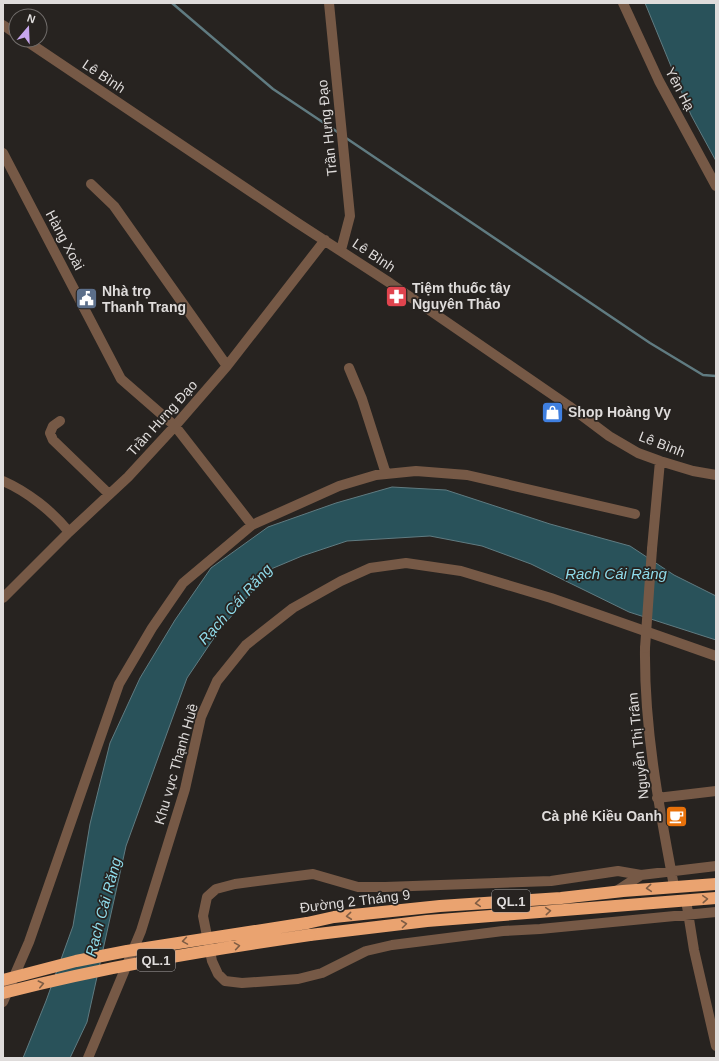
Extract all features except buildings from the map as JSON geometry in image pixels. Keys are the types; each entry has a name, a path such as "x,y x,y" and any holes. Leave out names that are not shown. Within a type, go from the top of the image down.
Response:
{"highway":[{"name":"Đường 2 Tháng 9","path":"3,980 76,961 127,950 307,923 334,917 440,906 561,898 674,886 716,884"},
{"name":"Đường 2 Tháng 9","path":"3,993 118,966 310,935 427,921 716,898"}],"street":[{"name":"Trần Hưng Đạo","path":"329,3 350,216 341,250"},
{"name":"Yên Hạ","path":"623,3 659,81 716,186"},
{"name":"Lê Bình","path":"37,48 341,250 495,355 609,436 638,453 693,471 716,475"},
{"name":"Hàng Xoài","path":"3,153 121,379 175,426 252,525"},
{"path":"91,184 114,206 227,366"},
{"name":"Trần Hưng Đạo","path":"3,598 109,494 175,426 227,366 325,240"},
{"path":"349,368 362,399 386,474"},
{"path":"60,421 53,426 50,433 53,440 109,494"},
{"name":"Nguyễn Thị Trâm","path":"660,461 645,648 646,719 657,798 674,886"},
{"path":"3,1002 34,928 119,684 152,628 183,583 252,525 339,486 376,475 416,471 467,475 635,514"},
{"path":"3,481 14,486 58,518 69,532"},
{"name":"Khu vực Thạnh Huề","path":"88,1058 141,931 185,789 201,717 217,681 246,645 294,608 341,581 370,568 406,563 461,571 551,598 716,656"},
{"path":"657,798 716,791"},
{"path":"716,866 671,870 641,875 618,871 552,881 385,887 358,887 313,874 235,884 216,889 208,897 203,916 212,961 218,974 225,981 242,983 304,978 322,973 366,952 392,945 503,931 689,916 716,912"},
{"path":"615,892 641,875"},
{"path":"686,900 694,950 716,1046"}],"water":[{"path":"645,3 716,3 716,161 691,115"},
{"name":"Rạch Cái Răng","path":"392,487 446,490 550,524 630,546 674,575 716,596 716,640 629,612 531,564 482,546 430,536 347,541 302,556 271,569 218,632 187,678 126,846 87,1022 70,1058 23,1058 46,1001 73,926 90,824 110,743 140,678 175,620 211,568 268,527 336,503"}],"waterway":[{"path":"172,3 273,89 339,133"},
{"path":"346,138 650,343 703,375 716,376"}],"place":[{"name":"Tiệm thuốc tây Nguyên Thảo","path":"396,296"},
{"name":"Nhà trọ Thanh Trang","path":"87,299"},
{"name":"Shop Hoàng Vy","path":"552,412"},
{"name":"Cà phê Kiều Oanh","path":"677,816"}]}
